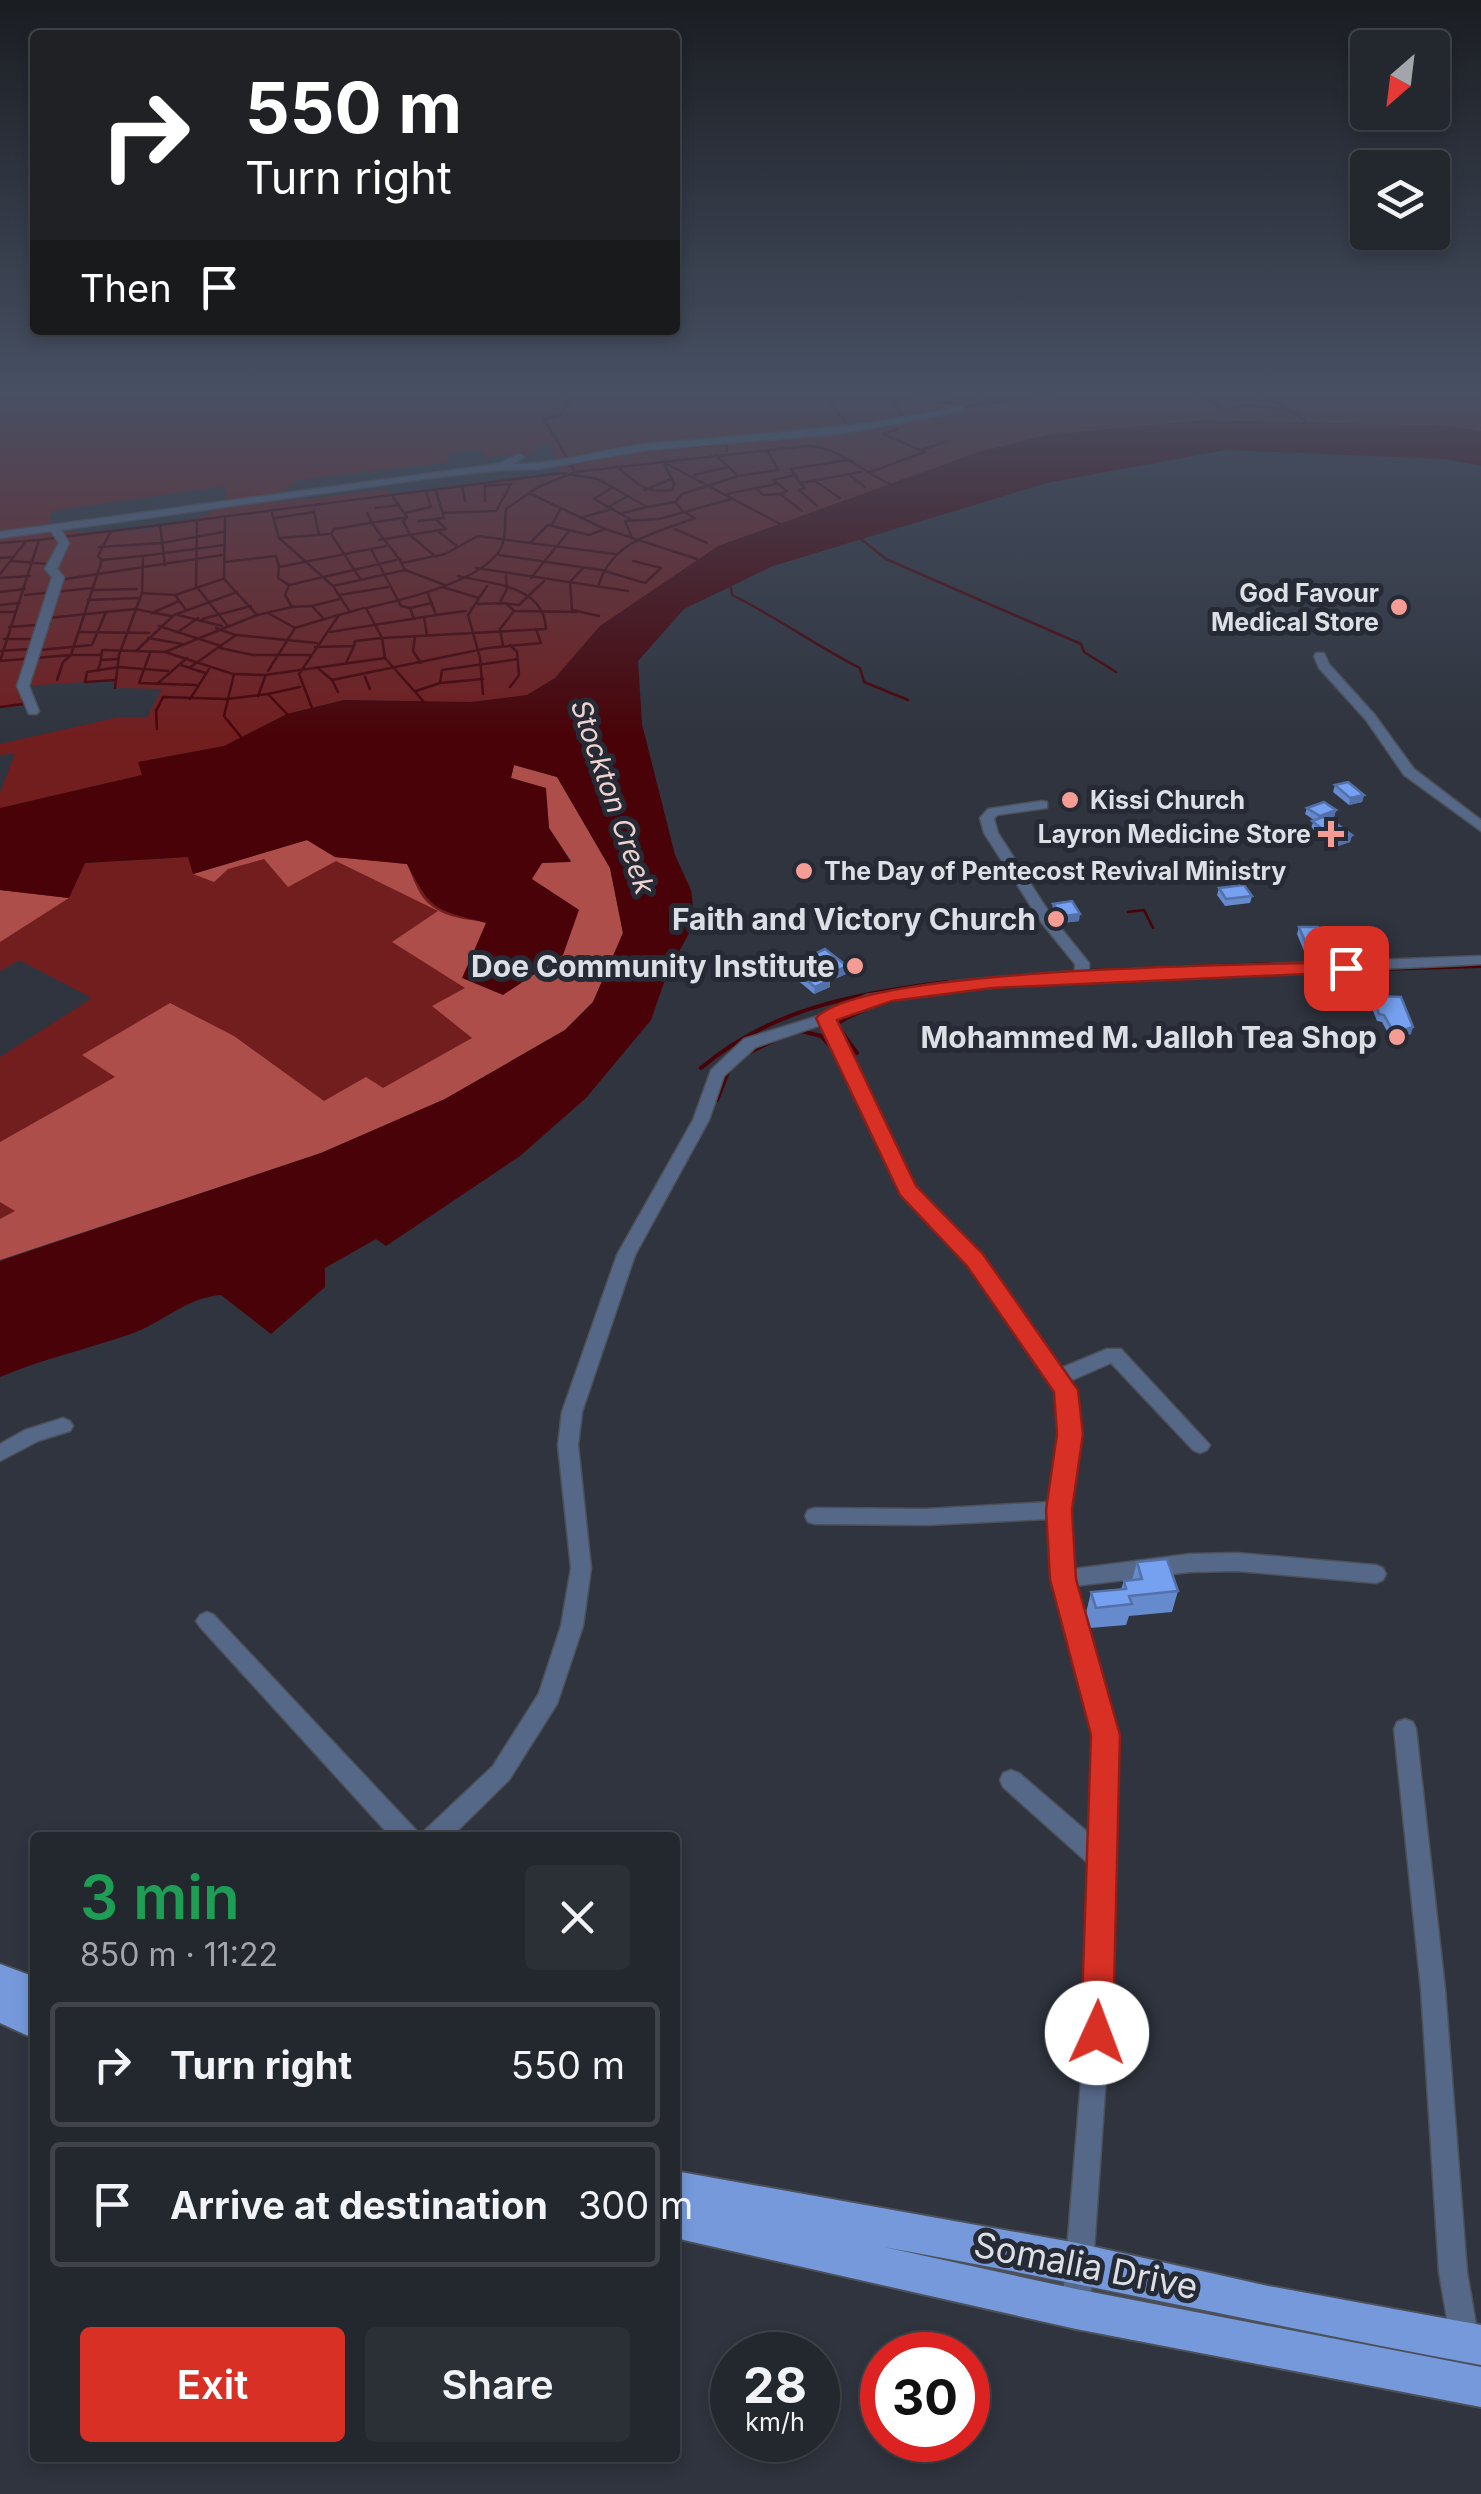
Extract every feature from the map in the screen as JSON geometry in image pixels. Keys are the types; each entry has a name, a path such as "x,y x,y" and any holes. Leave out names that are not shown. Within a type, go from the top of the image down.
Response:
{"main road":[{"path":"0,1982 30,1994"},
{"path":"0,2004 30,2019"},
{"name":"Somalia Drive","path":"680,2191 1076,2262 1268,2306 1473,2344"},
{"name":"Somalia Drive","path":"680,2221 1076,2309 1481,2387"}],"street":[{"path":"0,536 218,503"},
{"path":"30,707 23,686 58,578 51,568 64,543 55,528"},
{"path":"1320,656 1322,666 1370,716 1409,772 1481,828"},
{"path":"1042,805 993,812 987,818 990,834 1046,919 1082,962 1082,976"},
{"path":"439,1832 501,1773 549,1697 572,1626 581,1568 568,1444 572,1412 626,1255 686,1150 725,1064 750,1042 826,1018 850,1005 892,994 1082,976 1481,960"},
{"path":"826,1018 908,1190 975,1260 1066,1390 1070,1416 1059,1510 1063,1579 1105,1735 1097,2033 1076,2262 1076,2309"},
{"path":"1057,1378 1114,1354 1200,1445"},
{"path":"0,1453 32,1434 63,1426"},
{"path":"815,1516 926,1518 1059,1510"},
{"path":"1063,1579 1222,1562 1376,1574"},
{"path":"207,1620 402,1832"},
{"path":"1405,1729 1432,1989 1453,2272 1473,2344"},
{"path":"1011,1780 1104,1862"}],"shaded area":[{"path":"0,503 105,503 52,511 50,520 55,529 94,533 171,525 194,519 224,503 836,503 718,546 600,626 555,678 527,695 471,702 344,700 287,714 224,746 139,762 143,775 0,808 0,793 15,753 0,755 0,744 119,717 147,717 162,689 115,688 114,680 24,686 27,703 0,707"},
{"path":"514,765 557,777 610,868 623,933 593,1002 565,1030 445,1099 321,1153 0,1260 0,1219 15,1211 0,1202 0,1142 115,1077 82,1055 170,1003 234,1036 324,1101 366,1077 383,1088 472,1038 432,1006 465,988 392,942 438,911 336,861 288,887 264,859 228,869 214,882 193,874 307,840 335,857 407,864 425,900 457,918 499,921 579,910 531,879 542,863 571,861 549,828 545,788 511,778"},
{"path":"307,840 407,864 593,1002 146,1208 0,1260 0,1057 92,998 19,960 0,971 0,890 69,898 84,863 189,857 194,874"},
{"path":"0,890 69,898 0,942"}],"water":[{"name":"Stockton Creek","path":"836,503 980,503 773,566 684,609 638,661 642,724 675,855 691,890 695,922 667,974 651,1020 586,1098 520,1156 386,1246 376,1239 325,1268 325,1287 271,1334 221,1295 208,1297 128,1335 0,1377 0,1261 321,1153 445,1099 565,1030 593,1002 623,933 610,868 557,777 514,765 511,778 546,788 549,828 571,862 542,863 532,879 579,910 563,955 503,995 462,978 486,923 436,906 407,864 335,857 307,840 193,874 188,857 85,863 69,898 0,890 0,808 142,775 138,762 224,746 287,714 344,700 471,702 527,695 555,678 600,626 718,546"}],"building":[{"path":"1348,782 1364,795 1350,798 1335,785"},
{"path":"1324,802 1336,810 1320,816 1307,808"},
{"path":"1326,816 1352,835 1337,840 1312,821"},
{"path":"1244,885 1252,896 1226,899 1219,888"},
{"path":"1072,901 1080,914 1063,916 1053,904"},
{"path":"1299,927 1318,927 1324,944 1306,944"},
{"path":"825,949 847,966 826,976 830,980 815,987 789,966"},
{"path":"1372,996 1401,997 1413,1027 1394,1033 1384,1015 1379,1014"},
{"path":"1167,1559 1178,1591 1129,1596 1132,1604 1096,1608 1091,1592 1126,1589 1124,1581 1142,1579 1137,1562"}],"waterway":[{"path":"197,520 326,503"},
{"path":"405,513 431,507 430,503"},
{"path":"440,503 443,513"},
{"path":"443,513 496,511 500,503"},
{"path":"503,539 506,509 514,503"},
{"path":"551,503 581,518"},
{"path":"602,503 608,507"},
{"path":"608,507 615,503"},
{"path":"641,503 647,507"},
{"path":"647,507 667,503"},
{"path":"676,503 682,510"},
{"path":"632,538 625,521 659,519 716,503"},
{"path":"741,503 782,525"},
{"path":"792,503 802,511"},
{"path":"376,508 399,505"},
{"path":"399,505 407,517"},
{"path":"608,507 630,519"},
{"path":"623,513 647,507"},
{"path":"551,526 560,510"},
{"path":"581,518 609,510"},
{"path":"314,511 319,535"},
{"path":"274,518 314,512"},
{"path":"272,513 279,538"},
{"path":"367,513 372,523"},
{"path":"418,521 444,518 443,513"},
{"path":"638,540 695,518 686,513"},
{"path":"372,523 407,517"},
{"path":"407,517 403,521 410,535"},
{"path":"581,518 605,529"},
{"path":"225,519 224,579 236,592"},
{"path":"410,535 446,529 436,519"},
{"path":"160,525 197,520"},
{"path":"197,520 197,537"},
{"path":"344,554 331,534 334,529 372,523"},
{"path":"372,523 384,539"},
{"path":"103,547 111,531 160,525"},
{"path":"160,525 162,543"},
{"path":"530,543 551,526"},
{"path":"551,526 589,535 605,529"},
{"path":"605,529 632,538"},
{"path":"675,529 707,543"},
{"path":"39,540 110,531"},
{"path":"438,531 458,547"},
{"path":"557,546 569,531"},
{"path":"197,537 223,532"},
{"path":"319,535 329,534"},
{"path":"279,538 319,535"},
{"path":"384,539 410,535"},
{"path":"410,535 435,556"},
{"path":"458,547 478,536 503,539"},
{"path":"162,543 197,537"},
{"path":"197,537 197,549"},
{"path":"279,538 306,562"},
{"path":"632,538 638,540"},
{"path":"379,540 384,539"},
{"path":"384,539 399,559"},
{"path":"480,569 501,548 503,539"},
{"path":"503,539 530,543"},
{"path":"13,557 26,541 39,540"},
{"path":"32,563 39,540"},
{"path":"605,571 614,557 638,540"},
{"path":"638,540 697,559"},
{"path":"862,540 886,559 1081,644 1084,652 1116,672"},
{"path":"0,543 25,541"},
{"path":"103,547 162,543"},
{"path":"162,543 164,553"},
{"path":"530,543 557,546"},
{"path":"197,549 224,545"},
{"path":"344,554 386,546"},
{"path":"544,562 557,546"},
{"path":"557,546 615,554"},
{"path":"102,560 98,556 103,547"},
{"path":"435,556 458,547"},
{"path":"164,553 197,549"},
{"path":"196,559 197,549"},
{"path":"371,549 379,564"},
{"path":"143,567 143,556 164,553"},
{"path":"164,553 165,564"},
{"path":"306,562 344,554"},
{"path":"344,554 354,570"},
{"path":"196,559 222,555"},
{"path":"499,555 544,562"},
{"path":"102,560 142,556"},
{"path":"225,562 276,556 279,567"},
{"path":"402,563 435,556"},
{"path":"0,558 13,557"},
{"path":"0,574 13,557"},
{"path":"165,564 196,559"},
{"path":"196,559 197,588"},
{"path":"379,564 399,559"},
{"path":"399,559 405,570"},
{"path":"97,574 102,560"},
{"path":"12,561 32,563"},
{"path":"605,571 645,583 661,568 633,561"},
{"path":"279,567 306,562"},
{"path":"306,562 323,577"},
{"path":"532,577 544,562"},
{"path":"544,562 605,571"},
{"path":"27,576 32,563"},
{"path":"32,563 59,565"},
{"path":"143,567 165,564"},
{"path":"354,570 379,564"},
{"path":"379,564 384,575"},
{"path":"97,574 143,567"},
{"path":"142,593 143,567"},
{"path":"279,567 278,578 289,585"},
{"path":"476,568 480,569"},
{"path":"570,582 583,568"},
{"path":"465,577 480,569"},
{"path":"480,569 532,577"},
{"path":"323,577 354,570"},
{"path":"354,570 361,580"},
{"path":"384,575 405,570"},
{"path":"405,570 445,585"},
{"path":"599,584 605,571"},
{"path":"59,580 97,574"},
{"path":"93,588 97,574"},
{"path":"361,580 384,575"},
{"path":"384,575 398,600"},
{"path":"0,578 27,576"},
{"path":"23,589 27,576"},
{"path":"458,576 465,577"},
{"path":"506,576 507,587"},
{"path":"289,585 323,577"},
{"path":"323,577 333,586"},
{"path":"442,587 465,577"},
{"path":"465,577 507,587"},
{"path":"532,577 570,582"},
{"path":"197,588 223,579"},
{"path":"333,586 361,580"},
{"path":"528,596 544,581"},
{"path":"570,582 628,591"},
{"path":"570,582 572,610 599,616"},
{"path":"730,582 732,595 860,668 864,682 908,700"},
{"path":"289,585 285,595 292,607"},
{"path":"333,586 350,612"},
{"path":"473,633 468,615 487,586"},
{"path":"339,595 388,587"},
{"path":"398,600 442,587"},
{"path":"442,587 479,598"},
{"path":"499,603 507,587"},
{"path":"507,587 528,596"},
{"path":"25,595 93,588"},
{"path":"175,595 197,588"},
{"path":"197,588 209,602"},
{"path":"0,592 23,589"},
{"path":"19,603 23,589"},
{"path":"92,590 137,589"},
{"path":"89,600 92,590"},
{"path":"209,602 236,592"},
{"path":"236,592 249,606"},
{"path":"136,609 142,593"},
{"path":"142,593 175,595"},
{"path":"428,594 431,603"},
{"path":"175,595 186,610"},
{"path":"508,604 519,605 528,596"},
{"path":"528,596 541,611"},
{"path":"89,600 138,598"},
{"path":"323,618 312,606 340,599"},
{"path":"84,614 89,600"},
{"path":"375,625 366,608 398,600"},
{"path":"398,600 401,606 410,608"},
{"path":"153,613 179,601"},
{"path":"162,627 174,615 209,602"},
{"path":"209,602 219,615"},
{"path":"0,605 19,603"},
{"path":"11,627 19,603"},
{"path":"410,608 431,603"},
{"path":"431,603 436,615"},
{"path":"478,604 499,603"},
{"path":"499,603 506,603 514,611 500,632"},
{"path":"219,615 249,606"},
{"path":"249,606 257,615"},
{"path":"292,607 311,606"},
{"path":"257,615 292,607"},
{"path":"350,612 364,608"},
{"path":"410,608 414,619"},
{"path":"106,612 136,609"},
{"path":"127,633 136,609"},
{"path":"136,609 153,613"},
{"path":"436,615 466,611"},
{"path":"516,611 541,611"},
{"path":"536,630 546,629 541,611"},
{"path":"541,611 576,612"},
{"path":"0,612 15,612"},
{"path":"84,614 106,612"},
{"path":"97,632 106,612"},
{"path":"317,647 339,615 350,612"},
{"path":"153,613 171,616"},
{"path":"268,613 295,628"},
{"path":"48,618 84,614"},
{"path":"74,647 84,614"},
{"path":"178,615 196,619"},
{"path":"202,619 219,615"},
{"path":"219,615 227,625"},
{"path":"221,630 257,615"},
{"path":"295,628 338,615"},
{"path":"424,617 436,615"},
{"path":"414,619 424,617"},
{"path":"424,617 427,635"},
{"path":"178,632 196,619"},
{"path":"196,619 222,626"},
{"path":"375,625 414,619"},
{"path":"11,627 50,624"},
{"path":"330,632 375,625"},
{"path":"375,625 382,638"},
{"path":"7,639 11,627"},
{"path":"149,638 162,627"},
{"path":"162,627 198,639"},
{"path":"216,628 221,630"},
{"path":"287,640 295,628"},
{"path":"198,639 221,630"},
{"path":"221,630 235,635"},
{"path":"500,632 536,630"},
{"path":"511,646 541,643 536,630"},
{"path":"79,632 97,632"},
{"path":"74,647 92,645 97,632"},
{"path":"97,632 127,633"},
{"path":"473,633 500,632"},
{"path":"500,632 503,646"},
{"path":"121,651 127,633"},
{"path":"127,633 149,633"},
{"path":"415,636 473,633"},
{"path":"473,633 478,650"},
{"path":"221,646 236,635 287,640"},
{"path":"382,638 415,636"},
{"path":"415,636 413,651 420,662"},
{"path":"136,651 149,638"},
{"path":"149,638 182,644"},
{"path":"354,646 355,641 382,638"},
{"path":"382,638 385,658"},
{"path":"3,651 7,639"},
{"path":"7,639 35,639"},
{"path":"165,652 198,639"},
{"path":"198,639 221,646"},
{"path":"278,655 287,640"},
{"path":"287,640 317,643"},
{"path":"197,662 221,646"},
{"path":"317,647 354,646"},
{"path":"346,663 354,646"},
{"path":"478,650 511,646"},
{"path":"511,646 518,659"},
{"path":"40,650 74,647"},
{"path":"71,655 74,647"},
{"path":"302,670 317,647"},
{"path":"220,648 278,655"},
{"path":"3,651 30,649"},
{"path":"101,660 102,650 121,651"},
{"path":"420,662 478,650"},
{"path":"478,650 481,664"},
{"path":"3,651 0,661 71,655"},
{"path":"119,659 121,651"},
{"path":"121,651 165,652"},
{"path":"165,652 186,659"},
{"path":"144,669 150,653"},
{"path":"57,680 63,662 71,655"},
{"path":"71,655 101,655"},
{"path":"268,671 278,655"},
{"path":"278,655 310,655"},
{"path":"302,670 385,658"},
{"path":"385,658 393,667"},
{"path":"101,660 119,659"},
{"path":"118,667 119,659"},
{"path":"157,684 186,659"},
{"path":"186,659 197,662"},
{"path":"481,664 518,659"},
{"path":"510,687 519,675 518,659"},
{"path":"98,670 101,660"},
{"path":"189,668 197,662"},
{"path":"197,662 233,674"},
{"path":"393,667 420,662"},
{"path":"440,683 442,670 481,664"},
{"path":"481,664 482,679"},
{"path":"181,665 189,668"},
{"path":"115,680 85,682 87,672 118,667"},
{"path":"115,688 118,667"},
{"path":"118,667 144,669"},
{"path":"332,680 393,667"},
{"path":"393,667 424,702"},
{"path":"189,668 205,673"},
{"path":"144,669 168,671"},
{"path":"144,669 139,683 157,684"},
{"path":"191,698 209,669"},
{"path":"319,669 332,680"},
{"path":"228,699 234,674 302,670"},
{"path":"302,670 299,674 312,708"},
{"path":"258,695 265,677"},
{"path":"365,677 370,689"},
{"path":"440,683 482,679"},
{"path":"482,679 483,694"},
{"path":"332,680 338,692"},
{"path":"416,691 440,683"},
{"path":"157,684 196,685"},
{"path":"268,694 300,687"},
{"path":"258,695 268,694"},
{"path":"268,694 287,714"},
{"path":"228,699 258,695"},
{"path":"0,707 23,704 23,697"},
{"path":"157,729 156,711 163,697 191,698"},
{"path":"191,698 228,699"},
{"path":"228,699 224,716 241,737"},
{"path":"1128,912 1144,910 1153,928"},
{"path":"1466,957 1481,956"},
{"path":"1087,971 1272,964"},
{"path":"1246,973 1481,966"},
{"path":"857,1053 836,1024 889,1001 946,990 1062,981"},
{"path":"701,1068 728,1048 786,1017 848,998 947,982"},
{"path":"801,1031 821,1036 831,1047"},
{"path":"750,1052 773,1041"},
{"path":"717,1100 728,1072"}],"place":[{"name":"God Favour Medical Store","path":"1399,607"},
{"name":"Kissi Church","path":"1070,800"},
{"name":"Layron Medicine Store","path":"1331,834"},
{"name":"The Day of Pentecost Revival Ministry","path":"804,871"},
{"name":"Faith and Victory Church","path":"1056,919"},
{"name":"Doe Community Institute","path":"855,966"},
{"name":"Mohammed M. Jalloh Tea Shop","path":"1397,1037"}],"route":[{"path":"1097,2033 1105,1735 1063,1579 1059,1510 1070,1434 1066,1390 975,1260 908,1190 826,1018 850,1005 892,994 992,982 1240,968 1346,968"}]}
